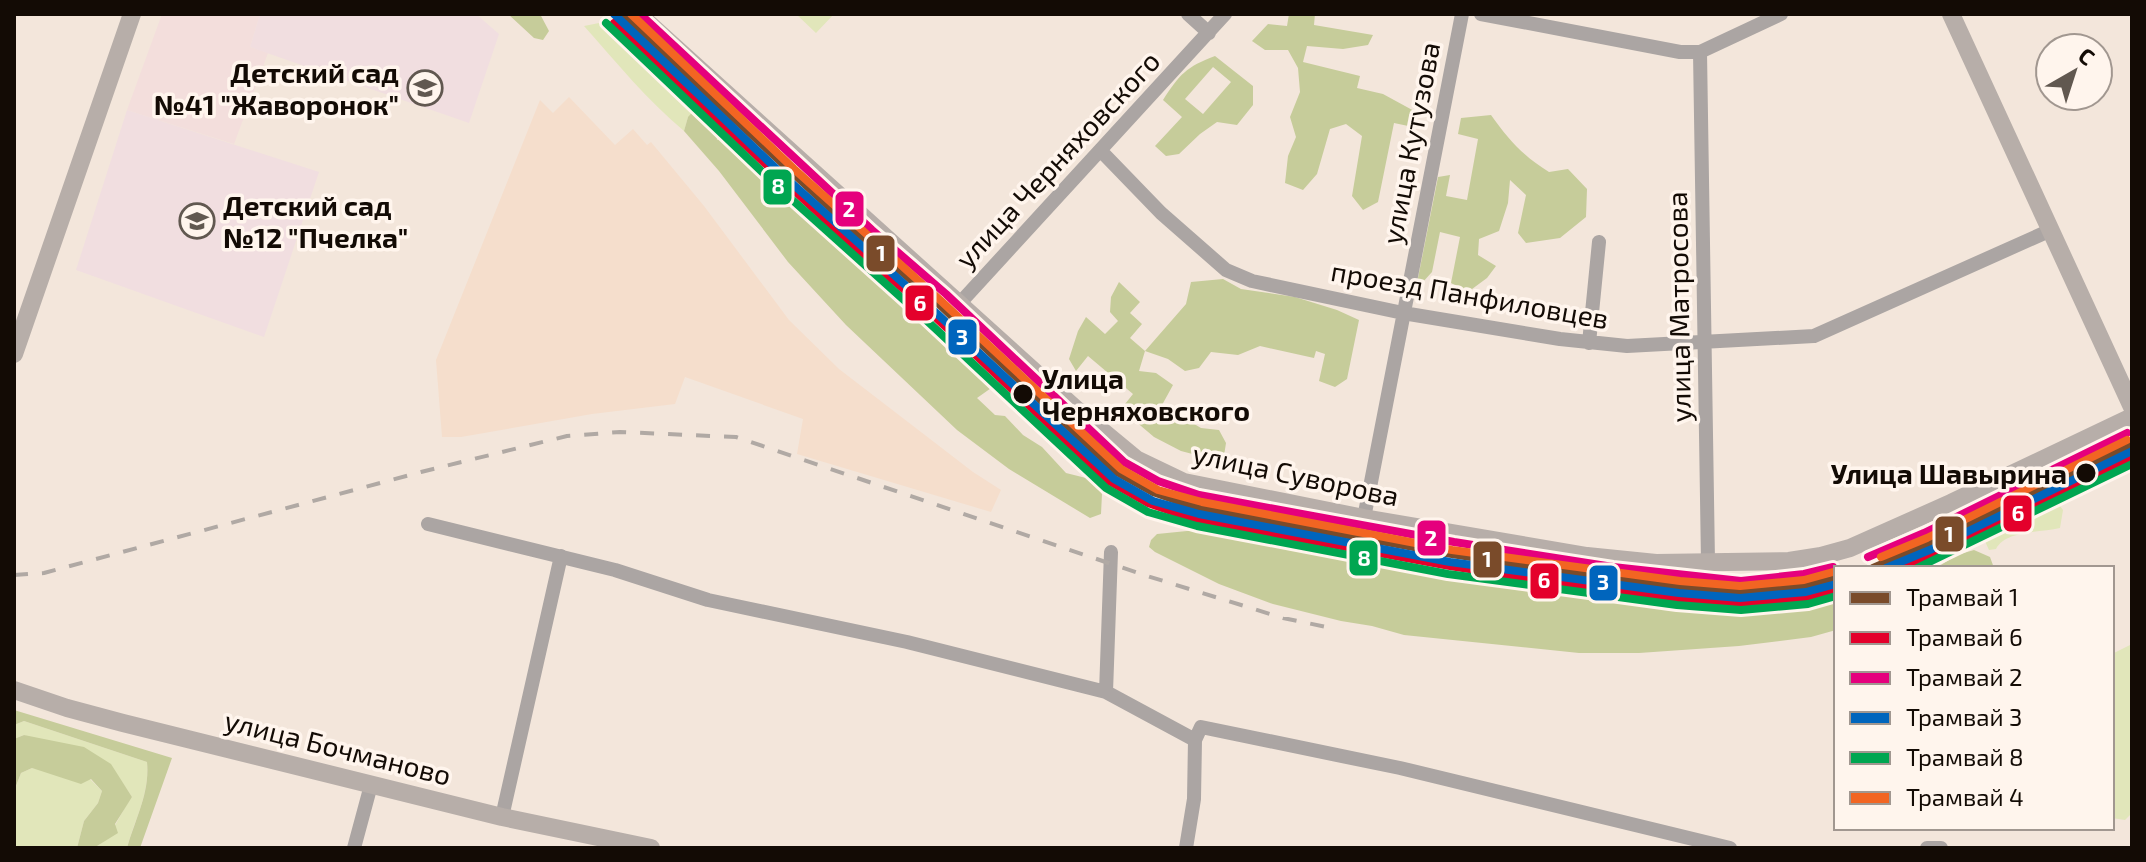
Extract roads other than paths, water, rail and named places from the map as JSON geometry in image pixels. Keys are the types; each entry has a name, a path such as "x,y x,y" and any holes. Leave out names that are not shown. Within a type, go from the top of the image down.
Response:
{"street":[{"path":"14,354 132,14"},
{"name":"улица Суворова","path":"638,14 1078,411 1136,459 1184,482 1364,518 1587,556 1656,563 1789,561 1850,548 1964,498 2132,417"},
{"path":"1188,14 1209,33"},
{"name":"улица Черняховского","path":"960,303 1225,14"},
{"name":"улица Кутузова","path":"1364,518 1462,14"},
{"path":"1481,14 1680,52 1700,52 1781,14"},
{"path":"1951,14 2132,407"},
{"name":"улица Матросова","path":"1700,52 1708,562"},
{"name":"проезд Панфиловцев","path":"1101,151 1161,213 1226,270 1252,281 1403,313 1589,343 1627,346 1814,336 2051,230"},
{"path":"1589,343 1599,242"},
{"path":"428,524 615,570 708,600 907,642 1106,692 1195,740"},
{"path":"1106,692 1111,552"},
{"path":"502,817 561,556"},
{"name":"улица Бочманово","path":"14,690 123,723 371,785 502,817 651,848"},
{"path":"1186,848 1194,799 1195,740 1201,727 1400,768 1730,848"},
{"path":"354,848 371,785"},
{"path":"1927,848 1941,848"}],"railway":[{"path":"14,575 44,573 567,436 620,432 736,437 1144,575 1283,618 1336,629"}],"tram line":[{"name":"3","path":"614,14 786,178 1114,479 1153,501 1199,514 1450,562 1679,593 1740,598 1806,592 1834,585"},
{"name":"1","path":"622,14 864,239 938,303 1117,472 1153,492 1196,507 1452,554 1611,579 1741,593 1806,586 1834,579"},
{"name":"4","path":"631,14 794,169 1121,469 1158,490 1202,502 1452,550 1680,581 1740,586 1804,580 1833,572"},
{"name":"2","path":"640,14 1124,462 1158,481 1199,495 1454,542 1613,567 1741,581 1804,574 1833,567"},
{"name":"8","path":"606,23 778,187 1106,488 1148,512 1197,526 1448,574 1677,605 1741,610 1808,604 1834,597"},
{"name":"6","path":"614,23 856,248 930,312 1109,481 1148,503 1194,519 1450,566 1610,591 1741,605 1807,598 1834,591"},
{"name":"2","path":"1868,557 1924,533 2127,433"},
{"name":"4","path":"1881,557 1927,538 2127,440"},
{"name":"1","path":"1878,566 2132,444"},
{"name":"3","path":"1891,566 2132,451"},
{"name":"6","path":"1908,566 2132,457"},
{"name":"8","path":"1921,566 2132,464"}],"place":[{"name":"Детский сад №41 \"Жаворонок\"","path":"425,88"},
{"name":"Детский сад №12 \"Пчелка\"","path":"197,221"},
{"name":"Улица Черняховского","path":"1023,394"},
{"name":"Улица Шавырина","path":"2086,473"}]}
